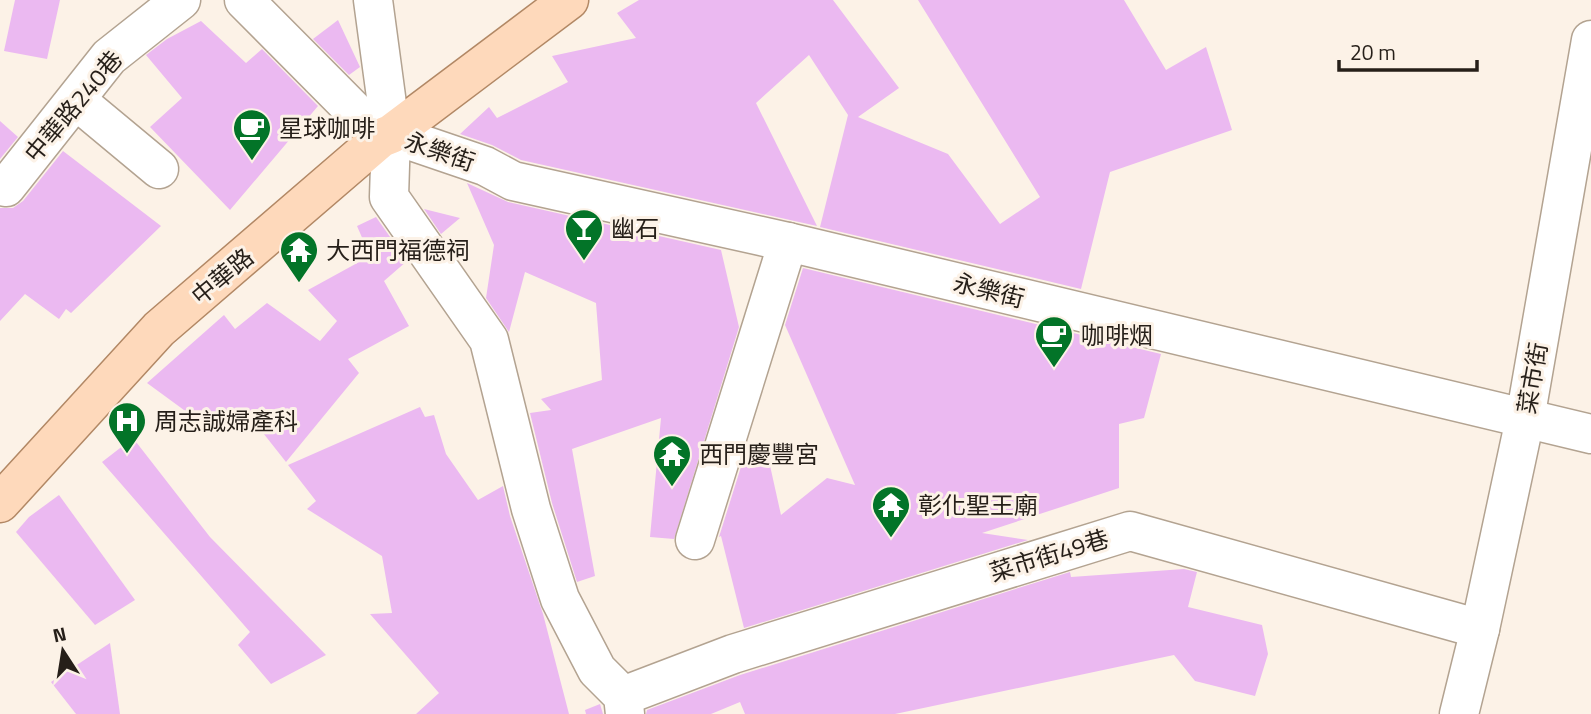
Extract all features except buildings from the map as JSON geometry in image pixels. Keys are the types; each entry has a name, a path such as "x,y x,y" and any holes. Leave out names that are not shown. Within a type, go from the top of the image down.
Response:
{"main road":[{"name":"中華路","path":"0,503 159,329 386,136 569,0"}],"street":[{"name":"中華路240巷","path":"0,186 6,187 109,57 181,0"},
{"path":"244,0 386,136"},
{"path":"373,0 390,197 489,340 531,509 560,599 597,670 624,705"},
{"name":"菜市街","path":"1459,714 1525,419 1591,40"},
{"path":"76,100 159,169"},
{"name":"永樂街","path":"386,136 485,166 513,181 788,242 1591,434"},
{"path":"695,540 788,242"},
{"name":"菜市街49巷","path":"624,705 733,654 1130,531 1480,629"}],"place":[{"name":"星球咖啡","path":"252,162"},
{"name":"幽石","path":"584,262"},
{"name":"大西門福德祠","path":"299,284"},
{"name":"咖啡烟","path":"1054,369"},
{"name":"周志誠婦產科","path":"127,455"},
{"name":"西門慶豐宮","path":"672,488"},
{"name":"彰化聖王廟","path":"891,539"}]}
